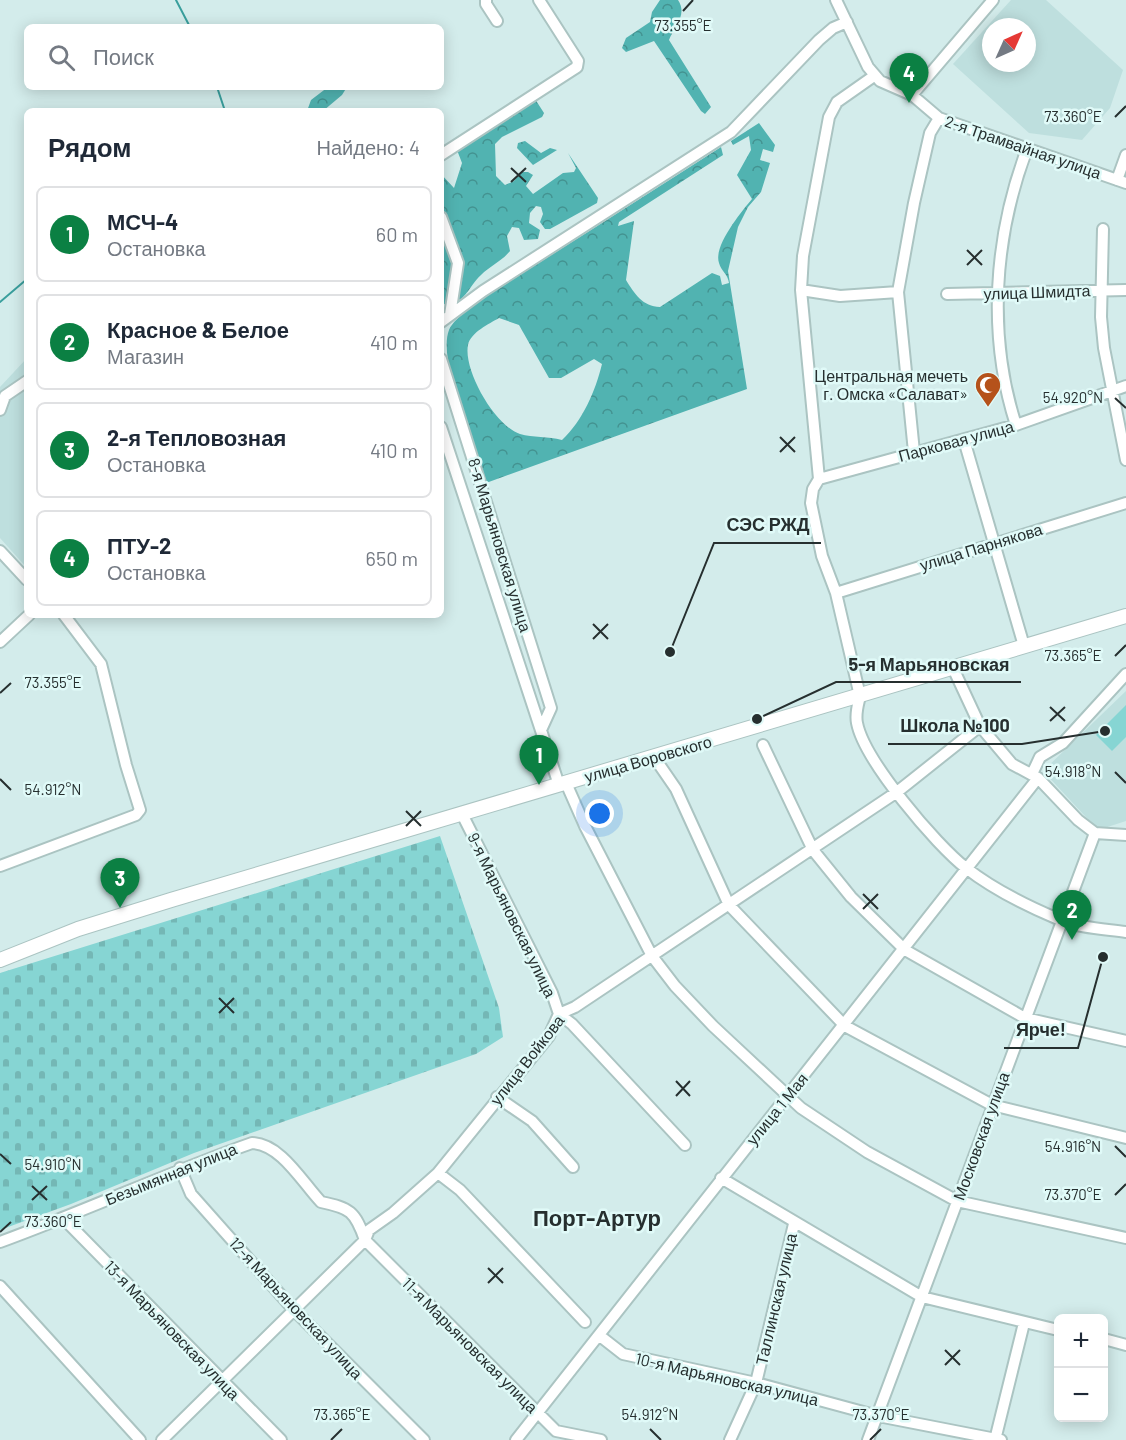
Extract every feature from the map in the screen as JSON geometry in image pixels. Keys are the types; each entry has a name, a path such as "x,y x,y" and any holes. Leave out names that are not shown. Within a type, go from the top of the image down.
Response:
{"main road":[{"name":"улица Воровского","path":"0,960 78,929 1126,616"}],"street":[{"path":"486,0 486,4 497,21"},
{"path":"444,153 577,67 578,61 539,0"},
{"path":"836,0 874,76 837,102 829,117 802,256 801,290 819,480 813,489 811,503 822,556 836,593 860,696 856,711 857,724 871,756 897,792 965,868 1018,900 1061,921 1126,932"},
{"path":"912,95 993,0"},
{"path":"445,319 483,291 731,132 819,40 833,28 847,22"},
{"name":"2-я Трамвайная улица","path":"874,76 887,86 912,95 939,118 1122,182"},
{"path":"914,452 898,292 930,133 939,118"},
{"path":"1016,425 1008,400 998,294 1002,237 1012,190 1027,149"},
{"path":"1122,182 1126,155"},
{"path":"444,224 458,263 445,319"},
{"path":"1103,229 1103,338 1126,460"},
{"path":"801,290 840,296 898,292"},
{"name":"улица Шмидта","path":"947,294 1126,290"},
{"name":"8-я Марьяновская улица","path":"444,369 551,708 541,730"},
{"path":"0,410 5,396 24,383"},
{"name":"Парковая улица","path":"819,480 1016,425 1126,386"},
{"name":"8-я Марьяновская улица","path":"444,436 541,730 563,784 652,956 675,986 787,1097 867,1152 957,1201 1126,1238"},
{"path":"964,440 1024,646"},
{"name":"улица Парнякова","path":"836,593 1126,503"},
{"path":"0,551 24,577"},
{"path":"0,642 26,618"},
{"path":"0,866 136,815 140,810 126,765 101,664 66,618"},
{"path":"952,668 980,726 1012,764 1035,776 1078,820 1095,833 1126,835"},
{"name":"улица 1 Мая","path":"516,1440 600,1336 720,1178 905,950 1035,776 1040,757 1064,743 1126,674"},
{"name":"улица Войкова","path":"162,1440 365,1240 375,1225 393,1213 438,1173 497,1097 549,1036 556,1026 559,1014 575,1007 813,850 897,792 980,726"},
{"path":"763,745 813,850 851,897 905,950 1025,1018 1126,1041"},
{"path":"654,757 676,789 729,905 845,1026 992,1105 1126,1138"},
{"name":"9-я Марьяновская улица","path":"462,814 552,993 559,1014 572,1024 685,1145"},
{"name":"Московская улица","path":"868,1440 1095,833"},
{"path":"497,1097 532,1121 573,1167"},
{"name":"Безымянная улица","path":"0,1242 180,1168 252,1143 262,1143 275,1151 321,1202 346,1208 359,1221"},
{"name":"12-я Марьяновская улица","path":"180,1168 191,1194 294,1310 424,1440"},
{"path":"438,1173 460,1190 585,1322"},
{"path":"720,1178 794,1224 922,1297 1054,1329"},
{"name":"13-я Марьяновская улица","path":"63,1218 281,1440"},
{"path":"359,1221 375,1225"},
{"name":"11-я Марьяновская улица","path":"359,1221 365,1240 556,1431 601,1440"},
{"name":"Таллинская улица","path":"730,1440 756,1383 794,1224"},
{"path":"0,1286 140,1440"},
{"path":"997,1440 1024,1323"},
{"name":"10-я Марьяновская улица","path":"600,1336 623,1354 756,1383 878,1416 997,1440"},
{"path":"1108,1341 1126,1345"}],"shaded area":[{"path":"1011,0 1046,0 1123,70 1110,108 1082,140 1029,133 953,64 982,32 982,72 1036,72 1036,18 995,18"},
{"path":"24,361 24,565 0,538 0,387"},
{"path":"1126,691 1126,821 1098,830 1043,771"}],"green space":[{"path":"660,0 678,0 681,5 681,16 669,40 711,107 705,114 654,41 626,52 622,48 626,38 650,22 652,12"},
{"path":"324,90 345,90 327,108 308,108 311,100"},
{"path":"535,99 544,113 542,117 502,137 495,144 496,176 505,185 514,181 521,172 528,172 533,175 526,186 533,194 563,173 574,172 576,168 568,153 598,198 597,203 550,229 545,229 540,222 543,214 541,207 536,206 530,213 529,223 540,230 538,239 524,240 519,228 512,227 507,236 510,251 507,255 481,275 461,299 444,304 444,177 454,188 462,163 457,150"},
{"path":"759,123 775,145 773,152 763,149 760,160 770,163 761,192 748,207 738,227 728,271 747,389 486,483 466,428 448,362 449,330 455,321 494,291 721,147 723,155 619,222 618,226 634,221 626,280 636,294 649,305 660,307 712,273 720,276 722,285 729,283 719,263 720,248 724,238 752,199 737,175 751,150 749,136 733,145 731,141","holes":["499,318 519,325 549,378 561,378 594,359 602,364 587,405 576,424 562,440 520,434 510,429 491,409 470,368 468,345 476,332"]},
{"path":"525,141 541,153 550,148 557,150 533,165 517,148 518,143"},
{"path":"1126,705 1126,737 1112,751 1096,735"},
{"path":"440,836 499,1008 503,1037 476,1054 194,1153 71,1204 0,1230 0,973"}],"waterway":[{"path":"176,0 188,24"},
{"path":"218,90 224,108"},
{"path":"0,302 24,282"}],"place":[{"name":"ПТУ-2","path":"909,103"},
{"name":"Центральная мечеть г. Омска «Салават»","path":"988,408"},
{"name":"СЭС РЖД","path":"670,652"},
{"name":"5-я Марьяновская","path":"757,719"},
{"name":"Школа №100","path":"1105,731"},
{"name":"МСЧ-4","path":"539,785"},
{"name":"2-я Тепловозная","path":"120,908"},
{"name":"Красное & Белое","path":"1072,940"},
{"name":"Ярче!","path":"1103,957"}],"district":[{"name":"Порт-Артур","path":"597,1218"}]}
